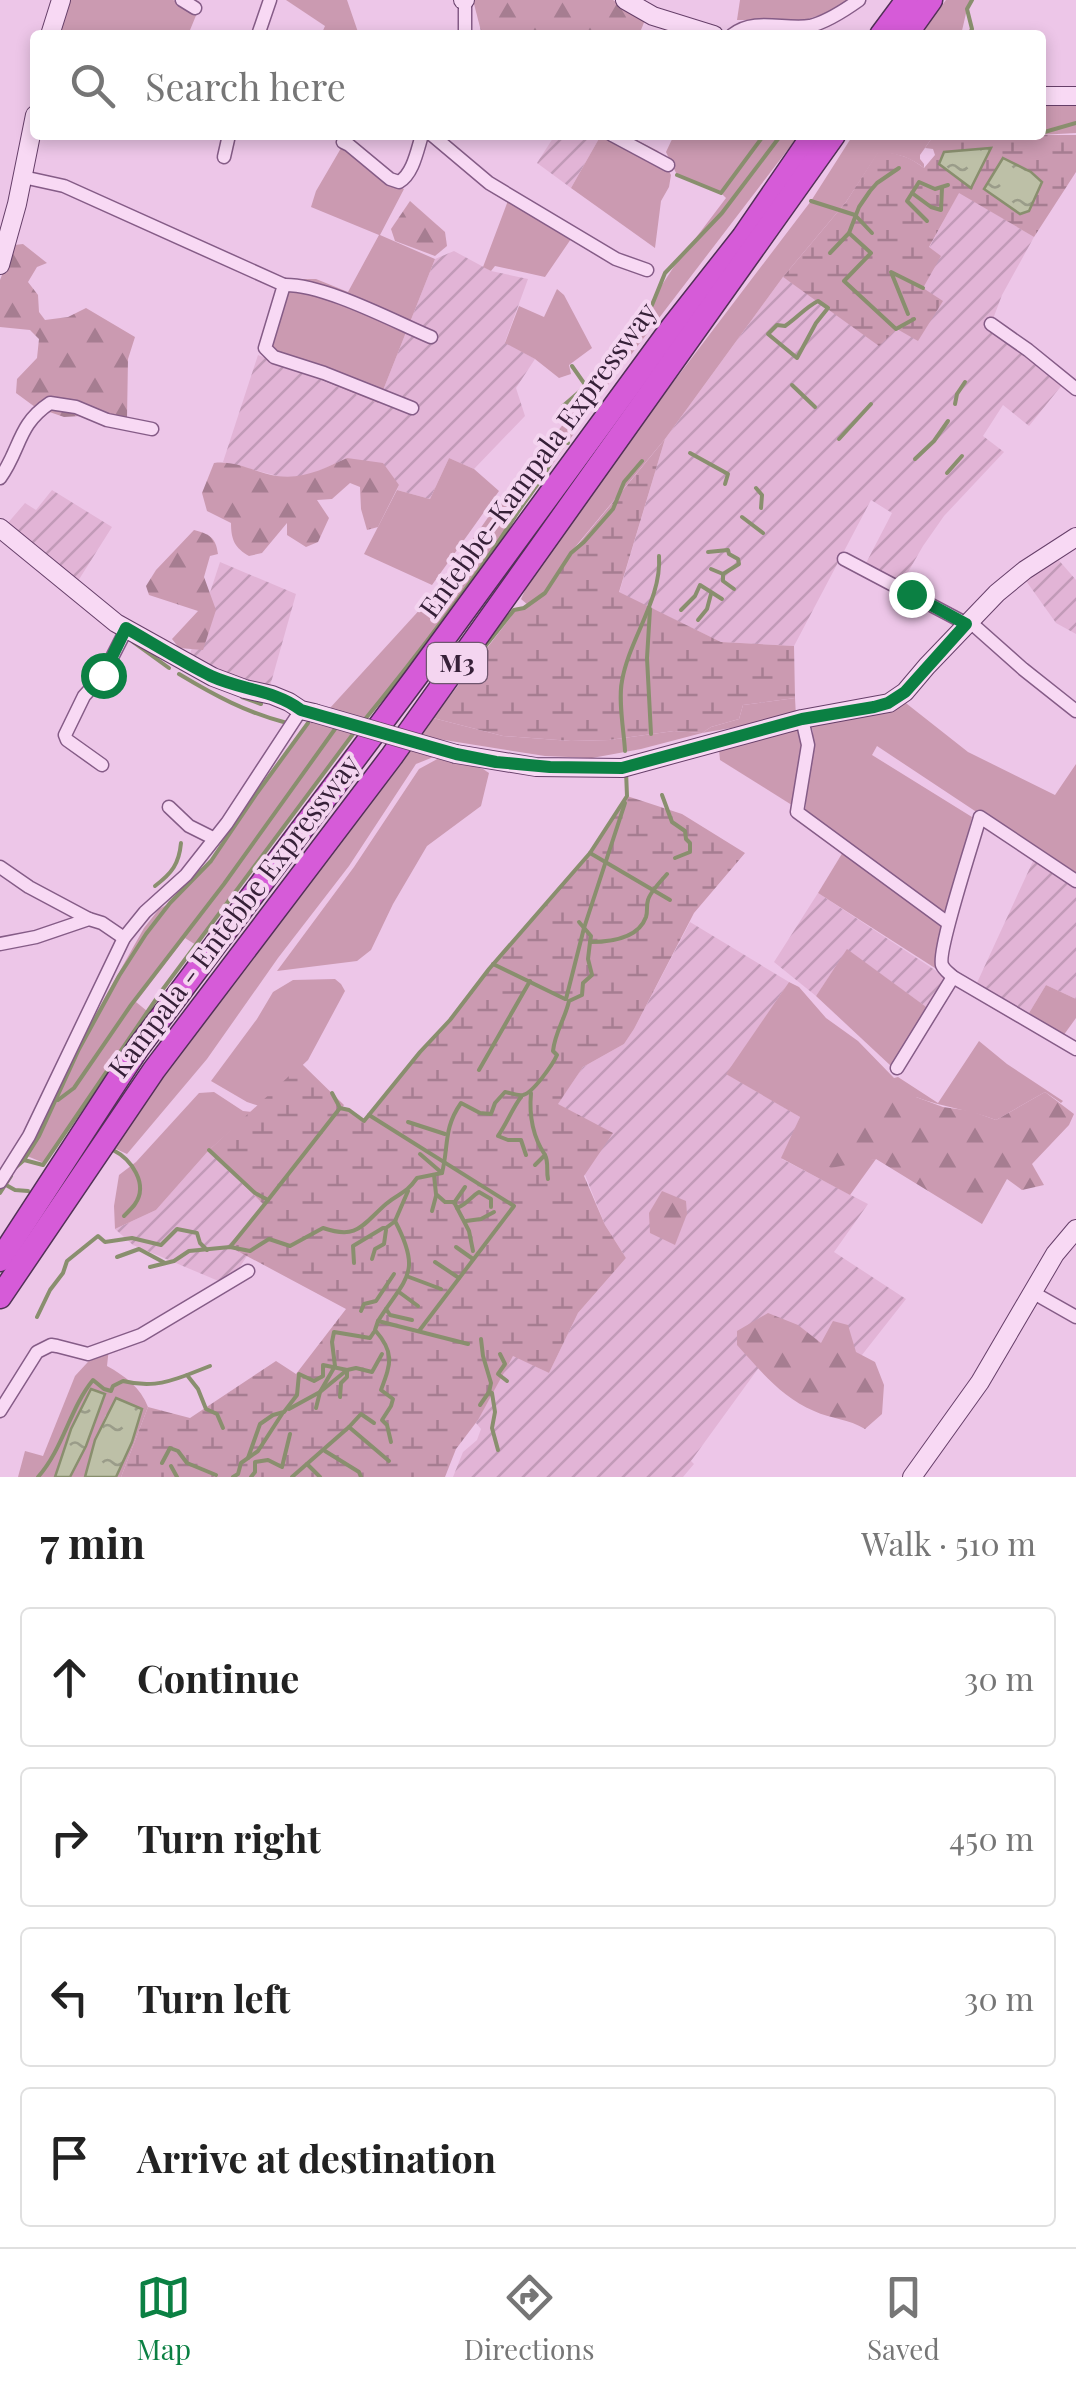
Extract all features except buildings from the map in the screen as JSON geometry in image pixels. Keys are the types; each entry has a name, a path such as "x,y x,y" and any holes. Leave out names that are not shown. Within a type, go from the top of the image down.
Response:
{"highway":[{"path":"886,30 907,0"},
{"path":"910,30 931,0"},
{"name":"Entebbe-Kampala Expressway","path":"0,1260 138,1048 672,326 743,237 810,140"},
{"name":"Kampala - Entebbe Expressway","path":"0,1296 154,1070 392,756 830,140"}],"street":[{"path":"52,30 61,0"},
{"path":"260,30 270,0"},
{"path":"464,0 465,30"},
{"path":"625,0 654,16 698,30"},
{"path":"740,30 810,26 860,0"},
{"path":"1046,96 1076,96"},
{"path":"0,265 31,140"},
{"path":"224,156 228,140"},
{"path":"342,142 399,182 410,169 420,140"},
{"path":"438,140 488,183 616,259 647,270"},
{"path":"621,140 668,165"},
{"path":"24,178 64,186 284,285 328,293 431,337"},
{"path":"284,285 265,348 274,356 412,408"},
{"path":"991,324 1076,389"},
{"path":"0,478 20,434 36,412 50,403 152,429"},
{"path":"0,528 116,622 213,677 272,695 308,712 456,754 536,766 622,768 802,719 888,703 905,692 1011,581 1076,537"},
{"path":"844,559 968,622 1076,712"},
{"path":"102,765 65,735 84,696 103,675 126,628"},
{"path":"0,1182 6,1158 42,1110 124,938 145,912 186,875 308,712"},
{"path":"802,719 808,745 797,812 948,923"},
{"path":"169,807 189,826 213,838"},
{"path":"1076,881 980,817 941,959 953,976 1076,1049"},
{"path":"0,867 124,938"},
{"path":"0,944 26,940 89,919"},
{"path":"897,1068 953,976"},
{"path":"912,1477 980,1382 1055,1254 1076,1229"},
{"path":"0,1411 37,1352 57,1346 88,1354 141,1336 248,1271"},
{"path":"1032,1292 1076,1318"}],"shaded area":[{"path":"552,140 598,140 571,188 537,163"},
{"path":"959,192 1034,237 993,319 1062,385 1029,426 1003,405 983,436 1004,452 944,516 900,586 864,567 892,513 871,500 794,646 721,642 619,593 665,439 783,277 831,309 923,288 929,248"},
{"path":"454,251 491,271 528,279 505,342 535,359 516,388 525,416 474,469 449,458 430,499 397,490 399,485 347,458 297,481 223,462 258,355 378,403 435,259"},
{"path":"52,490 112,527 78,581 7,524 25,503 36,510"},
{"path":"1056,557 1076,580 1076,634 1056,623 1024,578"},
{"path":"220,562 296,594 265,704 187,663"},
{"path":"1034,859 1076,888 1076,999 1046,985 1029,1013 976,985"},
{"path":"818,893 947,978 929,1009 847,950 816,996 774,962"},
{"path":"690,922 789,982 727,1074 800,1117 782,1159 868,1204 834,1252 906,1299 858,1360 760,1366 683,1477 453,1477 463,1452 477,1440 481,1429 476,1423 513,1355 549,1373 578,1313 626,1258 605,1225 557,1105 583,1067 624,1044"},
{"path":"209,1150 264,1205 231,1247 247,1256 228,1285 133,1245 115,1229 156,1210"}],"green space":[{"path":"67,0 173,0 197,13 190,30 58,30"},
{"path":"286,0 347,0 357,30 323,30 325,26"},
{"path":"473,0 613,0 645,20 641,30 481,30"},
{"path":"740,0 851,0 805,20 737,20"},
{"path":"946,0 972,0 962,30 924,30"},
{"path":"1046,103 1076,104 1076,133 1046,135"},
{"path":"1046,135 1076,135 1076,172 1034,237 959,193 929,247 941,256 923,288 943,301 918,341 897,329 879,346 783,277 846,202 878,152 902,156 924,168 935,155 933,149 925,148 931,140 1046,140"},
{"path":"598,140 637,140 658,151 671,175 661,201 655,248 571,188"},
{"path":"672,140 795,140 607,386 446,617 364,720 330,708 434,594 494,509 588,394 595,380 603,376 673,268 726,198 677,175 666,152"},
{"path":"850,140 930,140 920,155 924,168 902,156 878,153 846,202 783,277 665,439 571,552 545,593 528,605 521,599 528,584 656,405 811,201"},
{"path":"344,143 386,181 404,189 380,235 435,259 378,403 267,358 278,279 316,279 348,292 379,235 311,207"},
{"path":"509,198 573,236 545,277 483,267"},
{"path":"410,201 445,232 447,246 435,256 395,241 391,229"},
{"path":"23,244 47,263 37,267 28,282 38,295 39,312 45,320 68,317 86,308 135,337 128,359 127,418 64,417 35,407 16,393 17,379 37,358 39,339 30,330 0,327 0,280 14,245"},
{"path":"557,289 592,348 569,365 571,374 559,378 505,343 519,306 544,317"},
{"path":"665,439 619,592 721,642 794,646 795,698 743,705 739,719 702,733 674,731 609,740 503,736 433,718 514,610 524,608 545,593 571,553"},
{"path":"347,458 383,463 399,485 378,527 367,530 360,487 350,483 332,499 317,500 329,518 318,542 306,547 287,535 287,523 262,553 249,556 235,543 231,523 207,511 202,493 214,463 230,463 287,477 314,472"},
{"path":"449,458 474,469 499,491 432,585 364,554 397,490 430,499"},
{"path":"194,530 211,537 218,554 210,556 204,577 216,610 203,650 179,648 172,639 198,611 149,595 146,586"},
{"path":"795,698 796,717 702,733 739,719 743,705"},
{"path":"902,700 968,752 1055,795 1076,764 1076,878 877,746 872,755 972,817 947,918 805,811 813,732 810,722"},
{"path":"433,718 503,736 571,741 674,731 702,733 592,758 545,756 419,736"},
{"path":"320,720 355,732 196,945 185,938 136,1002 147,1011 44,1163 27,1156 72,1056 144,928 211,861 308,723"},
{"path":"796,726 804,737 795,807 720,760 719,750"},
{"path":"407,747 436,756 416,764 349,866 207,1059 127,1154 114,1148 155,1087"},
{"path":"441,757 489,773 481,806 427,846 371,950 357,961 277,971 354,867 419,769"},
{"path":"627,796 682,814 745,853 694,913 624,1044 583,1067 558,1104 613,1133 584,1176 605,1225 626,1258 578,1313 549,1373 513,1356 478,1420 456,1449 445,1477 121,1477 148,1407 190,1418 276,1361 296,1374 346,1309 230,1247 264,1205 209,1150 302,1064 344,1105 342,1108 365,1120 590,854"},
{"path":"843,852 947,927 938,970 818,893"},
{"path":"847,949 929,1009 891,1066 816,996"},
{"path":"335,979 345,991 308,1060 259,1106 211,1081 273,992 293,980"},
{"path":"789,982 799,987 826,1018 858,1041 894,1078 938,1103 979,1041 1063,1101 1045,1092 996,1120 916,1097 864,1160 876,1159 850,1195 781,1158 800,1117 726,1074"},
{"path":"1046,985 1076,999 1076,1018 1063,1036 1029,1013"},
{"path":"214,1092 243,1111 252,1112 209,1150 156,1210 115,1229 119,1175 136,1162 199,1093"},
{"path":"1045,1092 1074,1114 1069,1125 1032,1164 1044,1185 1022,1190 1007,1179 982,1224 876,1159 831,1168 816,1160 826,1141 847,1122 877,1121 892,1095 916,1097 996,1120"},
{"path":"662,1191 686,1201 687,1214 675,1245 650,1233 649,1213"},
{"path":"768,1313 798,1325 821,1343 833,1321 848,1325 856,1352 875,1362 884,1385 882,1414 865,1429 814,1411 781,1391 737,1345 737,1331"},
{"path":"110,1338 107,1366 132,1383 148,1407 121,1477 116,1477 142,1409 106,1415 85,1477 70,1477 86,1446 104,1394 92,1389 71,1429 55,1477 18,1477 25,1451 43,1456 75,1376"}],"water":[{"path":"991,148 971,188 939,164 944,152"},
{"path":"1003,158 1042,182 1029,211 1020,214 984,189"},
{"path":"91,1389 105,1394 86,1446 70,1477 55,1477 71,1429"},
{"path":"116,1398 142,1409 132,1442 116,1477 85,1477 95,1440"}],"waterway":[{"path":"972,0 967,9 972,30"},
{"path":"1046,132 1076,123"},
{"path":"677,175 721,193 760,140"},
{"path":"596,374 610,362 652,305 665,273 722,213 777,140"},
{"path":"830,253 849,233 870,191 899,168"},
{"path":"927,221 907,201 919,182 935,189 948,185"},
{"path":"912,193 941,210 942,188"},
{"path":"811,201 855,215 872,233"},
{"path":"849,233 871,253 844,281 896,329 914,319"},
{"path":"908,314 891,272 923,288"},
{"path":"818,301 828,308 797,358 768,334 818,301"},
{"path":"560,421 563,406 586,386 572,366"},
{"path":"955,404 965,382"},
{"path":"792,385 815,407"},
{"path":"839,439 871,404"},
{"path":"915,459 948,421"},
{"path":"362,723 460,597 542,477 554,455 559,431"},
{"path":"559,437 568,443"},
{"path":"690,453 728,474 725,484"},
{"path":"947,473 962,456"},
{"path":"471,664 514,610 524,608 545,593 571,553 613,509 624,482 642,461"},
{"path":"756,488 762,495 761,508"},
{"path":"742,517 763,533"},
{"path":"708,552 728,550 738,559 739,564 723,574"},
{"path":"625,751 622,681 655,588 659,556"},
{"path":"711,569 723,574 723,581 734,589"},
{"path":"681,610 700,585 722,599"},
{"path":"698,620 707,609 711,594"},
{"path":"650,609 647,658 651,734"},
{"path":"133,642 169,668"},
{"path":"179,674 231,703 287,723"},
{"path":"242,697 261,704"},
{"path":"15,1168 39,1136 79,1049 146,934 211,861 308,723"},
{"path":"58,1100 74,1088 335,729"},
{"path":"24,1160 43,1165 163,989 356,730"},
{"path":"209,1150 255,1193 268,1200 340,1108 364,1121 590,853 627,796 626,771"},
{"path":"662,795 672,822 685,831 690,843 690,852 675,858"},
{"path":"566,999 584,928 625,803"},
{"path":"155,886 174,868 181,843"},
{"path":"590,853 670,900"},
{"path":"150,1267 174,1261 189,1251 230,1247 250,1251 269,1239 290,1246 323,1228 352,1231 417,1178 442,1173 449,1129 461,1103 491,1114 505,1092 523,1095 537,1084 557,1055 554,1044 569,1001 582,995 583,983 592,975 588,959 590,942 614,940 637,930 646,917 649,897 667,874"},
{"path":"579,922 591,936 590,942"},
{"path":"493,964 565,999"},
{"path":"479,1070 530,981"},
{"path":"332,1093 339,1106"},
{"path":"531,1093 533,1126 545,1155 535,1165"},
{"path":"521,1097 498,1136 521,1140 526,1155"},
{"path":"369,1115 514,1206 419,1331"},
{"path":"408,1122 445,1134"},
{"path":"113,1150 126,1159 139,1180 139,1196 124,1216"},
{"path":"420,1154 442,1173"},
{"path":"545,1155 548,1179"},
{"path":"434,1175 436,1194 445,1202 454,1202 469,1231 473,1251"},
{"path":"0,1193 11,1176"},
{"path":"6,1185 28,1191"},
{"path":"454,1203 465,1187"},
{"path":"408,1191 395,1221 408,1253 407,1275 378,1321 468,1344"},
{"path":"457,1208 479,1192 491,1199 491,1207"},
{"path":"432,1211 436,1196"},
{"path":"230,1247 268,1200"},
{"path":"466,1221 494,1212"},
{"path":"354,1263 353,1246 394,1222"},
{"path":"37,1317 67,1261 98,1236 105,1242 132,1238 161,1245 177,1229 197,1233 207,1250"},
{"path":"372,1259 375,1249 384,1244 386,1230"},
{"path":"456,1247 473,1259"},
{"path":"117,1257 139,1249 165,1263"},
{"path":"435,1262 459,1278"},
{"path":"361,1311 364,1304 376,1301 394,1274"},
{"path":"409,1277 441,1289"},
{"path":"399,1292 418,1306"},
{"path":"386,1309 390,1315 412,1320"},
{"path":"378,1321 375,1330 386,1345 389,1359 381,1390 393,1399 382,1420 391,1442"},
{"path":"316,1408 335,1366 334,1332 370,1338 374,1332"},
{"path":"480,1405 491,1383 481,1339"},
{"path":"340,1397 347,1370 372,1372 382,1354"},
{"path":"500,1354 505,1364 498,1374 507,1381"},
{"path":"248,1458 260,1424 284,1412 297,1395 299,1374 314,1381 323,1376 323,1365 347,1370"},
{"path":"210,1366 187,1375 206,1409 217,1414 223,1428"},
{"path":"289,1409 320,1392 347,1370"},
{"path":"38,1477 93,1380 111,1391 123,1381 155,1384 187,1375"},
{"path":"490,1392 498,1450"},
{"path":"233,1477 241,1463 258,1451 282,1414"},
{"path":"374,1423 361,1414 349,1427 389,1461"},
{"path":"292,1477 349,1427"},
{"path":"251,1477 255,1462 268,1460 282,1467 290,1434"},
{"path":"162,1463 170,1448 178,1451 187,1463 216,1475"},
{"path":"325,1451 361,1477"},
{"path":"307,1464 320,1477"},
{"path":"171,1466 177,1477"}],"route":[{"path":"103,675 126,628 213,677 272,695 301,710 456,754 536,766 622,768 770,727 874,707 898,698 966,624 911,594"}]}
